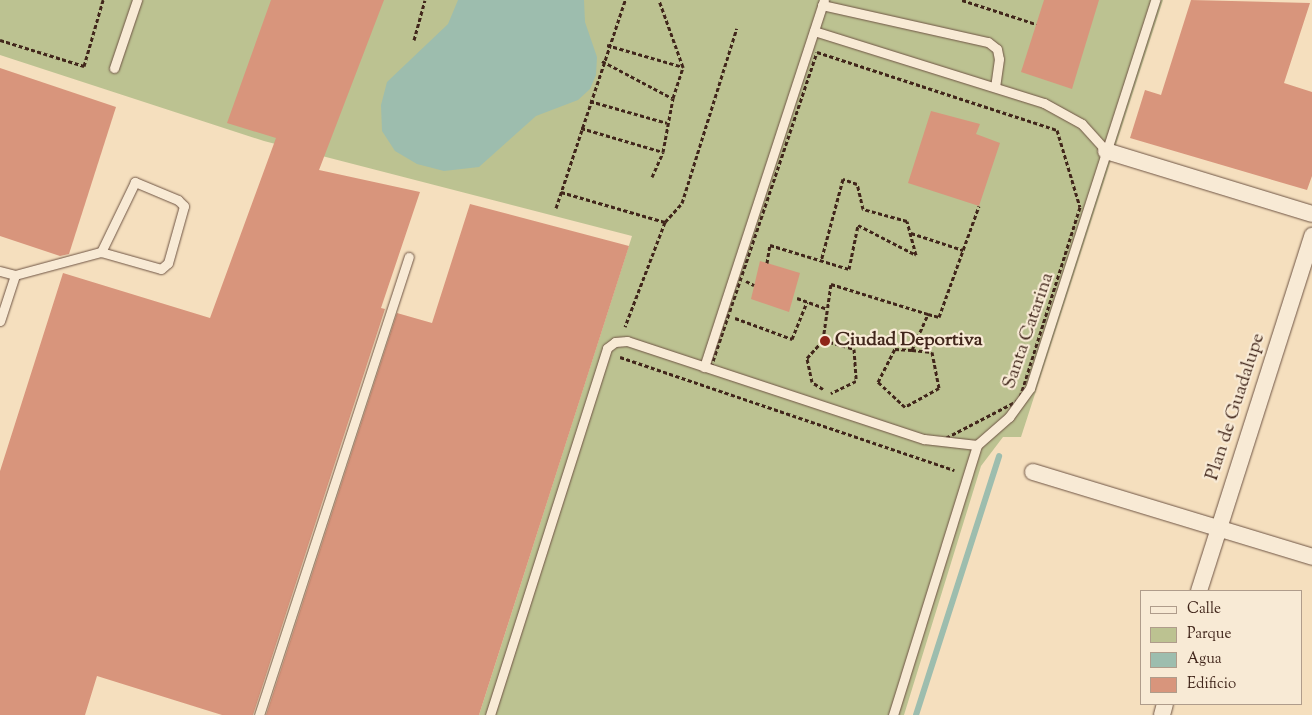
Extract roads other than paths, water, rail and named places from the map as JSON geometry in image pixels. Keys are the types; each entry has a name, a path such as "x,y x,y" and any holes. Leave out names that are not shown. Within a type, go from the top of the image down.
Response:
{"street":[{"path":"1106,151 1312,214"},
{"name":"Plan de Guadalupe","path":"1199,590 1312,236"},
{"path":"1033,472 1312,557"}],"lane":[{"path":"114,68 137,0"},
{"name":"Santa Catarina","path":"977,445 1009,417 1030,388 1155,0"},
{"path":"704,367 823,2 988,42 997,49 999,59 995,86"},
{"path":"814,31 995,86 1065,113 1082,124 1106,151"},
{"path":"0,271 15,276 101,252 161,269 168,263 184,206 134,182 101,252"},
{"path":"259,715 410,257"},
{"path":"0,321 15,276"},
{"path":"490,715 607,348 627,341 924,439 977,445 893,715"}],"water":[{"path":"458,0 584,0 585,22 597,57 596,75 590,89 578,100 536,116 479,167 444,171 417,164 395,151 382,131 381,105 387,82 448,24"}],"waterway":[{"path":"916,715 999,456"}],"place":[{"name":"Ciudad Deportiva","path":"825,341"}]}
